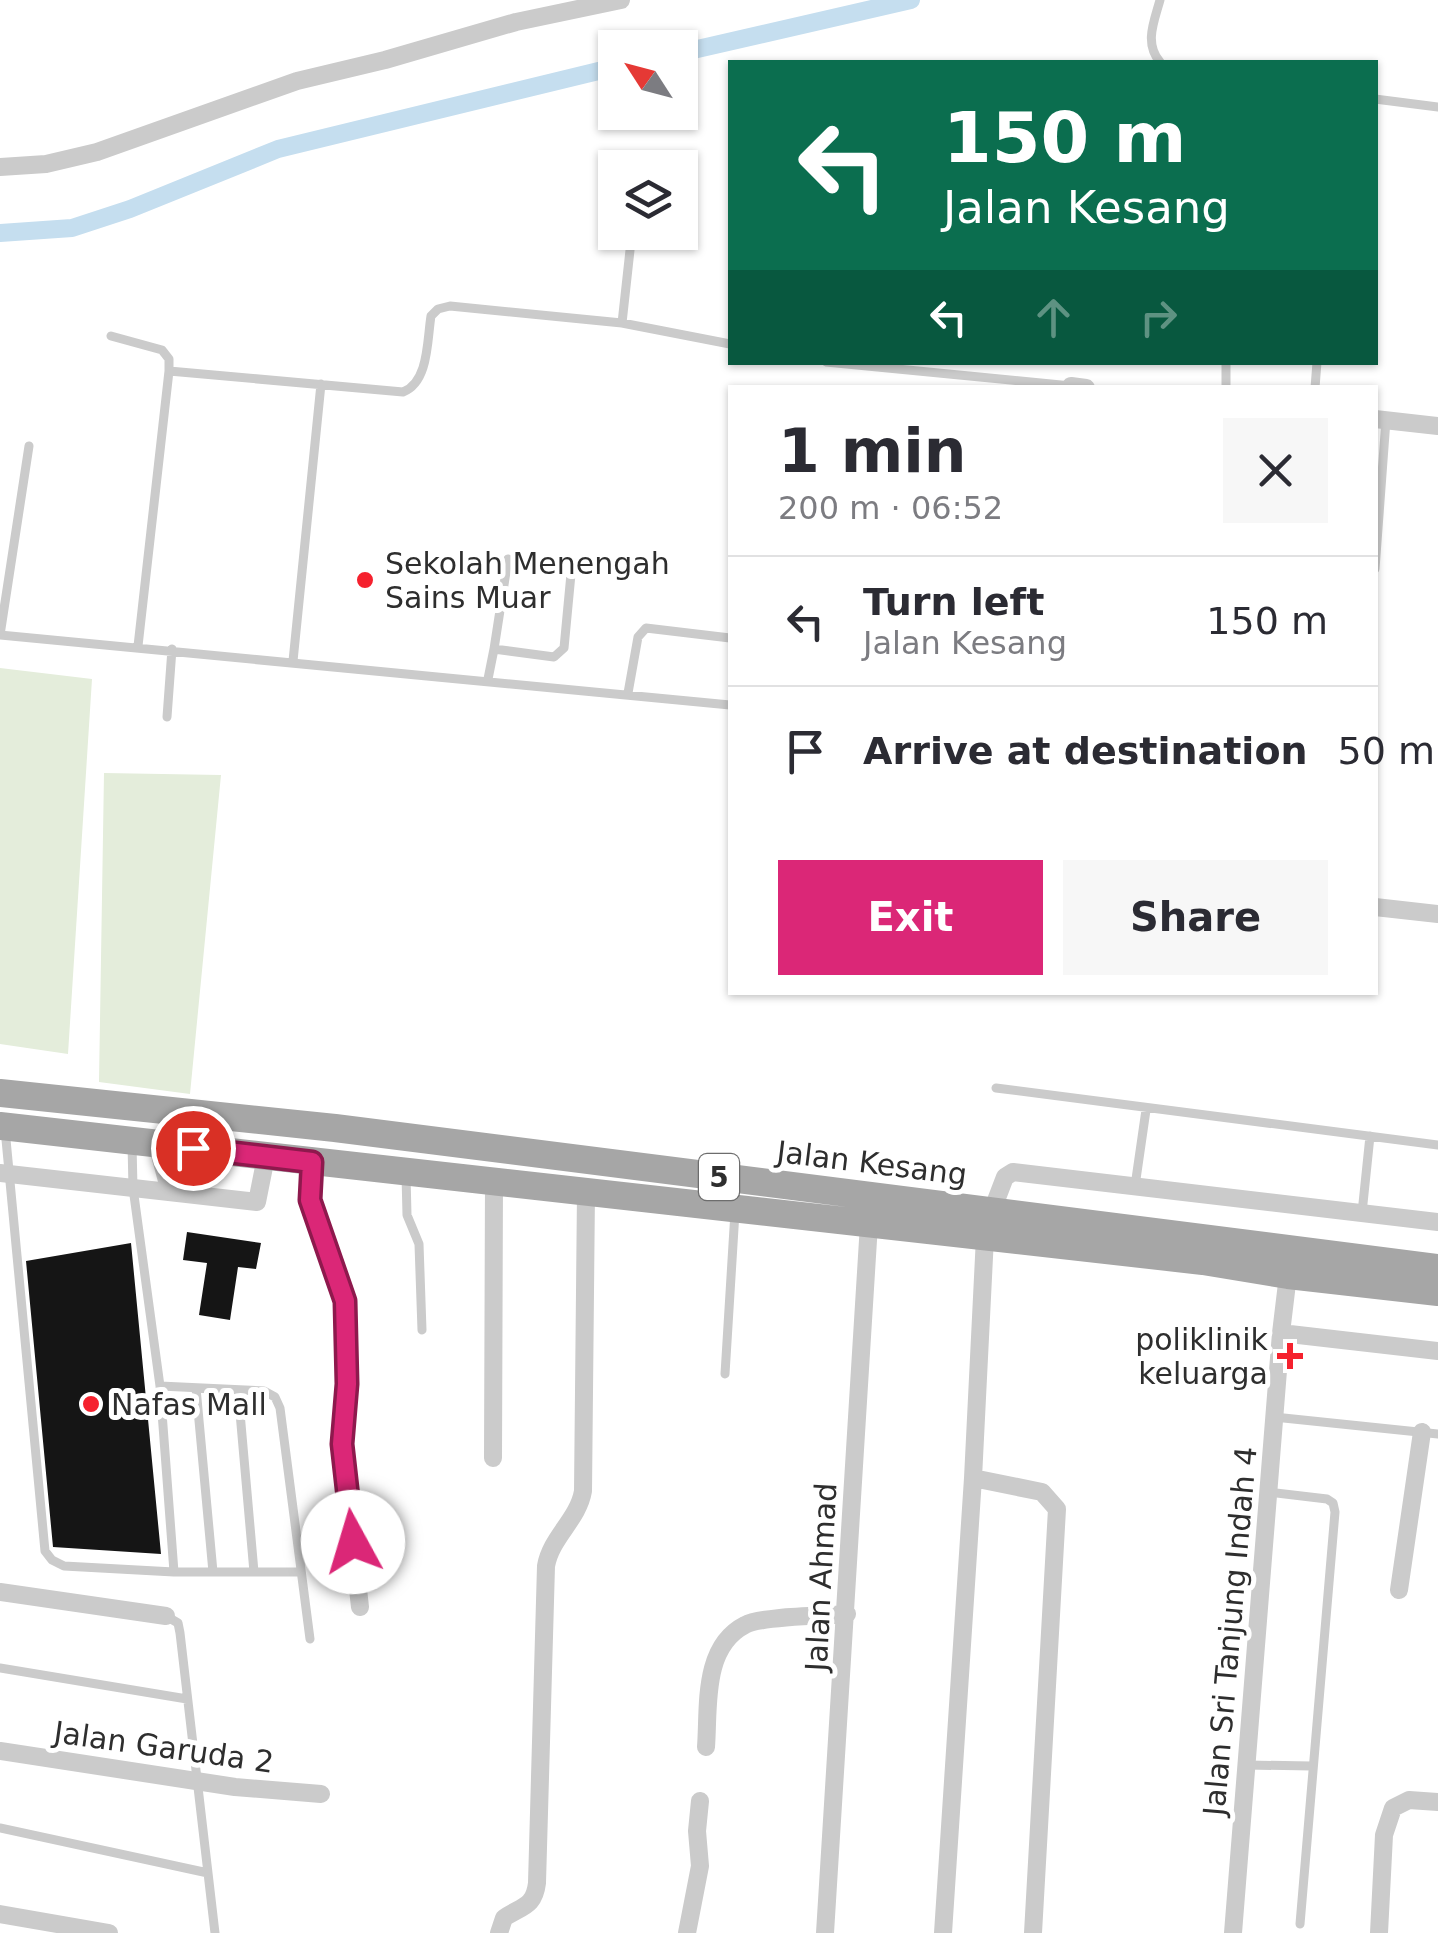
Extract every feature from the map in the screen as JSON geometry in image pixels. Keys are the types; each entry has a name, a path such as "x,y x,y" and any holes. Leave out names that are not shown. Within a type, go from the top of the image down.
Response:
{"main road":[{"name":"Jalan Kesang","path":"0,1093 335,1128 1438,1268"},
{"name":"Jalan Kesang","path":"2,1126 869,1224 993,1210 1203,1261 1438,1292"}],"street":[{"path":"0,166 46,164 96,152 297,80 516,22 621,0"},
{"path":"1380,420 1438,426"},
{"path":"1378,907 1438,914"},
{"path":"144,1143 170,1192"},
{"path":"4,1174 257,1202 266,1156"},
{"path":"312,1162 310,1200 345,1301 347,1384 342,1444 360,1607"},
{"path":"942,1933 993,1210 1005,1177 1013,1172 1438,1222"},
{"path":"492,1458 494,1182"},
{"path":"499,1933 504,1918 534,1900 538,1884 546,1566 553,1545 581,1504 583,1491 586,1192"},
{"name":"Jalan Ahmad","path":"825,1933 869,1224"},
{"name":"Jalan Sri Tanjung Indah 4","path":"1233,1933 1288,1275"},
{"path":"1281,1332 1438,1351"},
{"path":"1399,1590 1430,1433"},
{"path":"974,1478 1042,1492 1057,1509 1033,1933"},
{"path":"0,1592 166,1616"},
{"path":"706,1747 711,1671 730,1636 747,1623 847,1614"},
{"name":"Jalan Garuda 2","path":"0,1751 199,1782 321,1794"},
{"path":"1379,1933 1384,1835 1392,1808 1408,1800 1438,1802"},
{"path":"687,1933 700,1866 700,1801"},
{"path":"0,1914 109,1933"}],"lane":[{"path":"1157,60 1149,40 1160,0"},
{"path":"1378,99 1438,107"},
{"path":"622,323 630,250"},
{"path":"168,371 404,392 414,388 420,379 431,316 438,308 450,306 622,323 728,344"},
{"path":"111,336 168,354 138,646"},
{"path":"856,365 1055,385"},
{"path":"293,661 321,384"},
{"path":"1378,480 1380,420"},
{"path":"28,446 0,635 728,705"},
{"path":"488,679 508,559"},
{"path":"494,649 560,654 564,648 571,574"},
{"path":"628,693 638,637 646,628 728,638"},
{"path":"167,717 172,649"},
{"path":"996,1088 1438,1145"},
{"path":"1135,1186 1146,1110"},
{"path":"2,1126 46,1551 52,1560 64,1566 174,1572 300,1572"},
{"path":"1362,1214 1370,1136"},
{"path":"144,1143 133,1188 160,1386 174,1572"},
{"path":"406,1172 408,1216 419,1244 422,1330"},
{"path":"725,1374 736,1209"},
{"path":"160,1386 264,1391 275,1397 280,1408 310,1639"},
{"path":"196,1388 214,1572"},
{"path":"238,1390 254,1572"},
{"path":"1274,1417 1430,1433"},
{"path":"1268,1492 1334,1502 1300,1924"},
{"path":"166,1616 178,1623 216,1933"},
{"path":"0,1668 187,1699"},
{"path":"1246,1766 1312,1766"},
{"path":"0,1828 208,1872"}],"green space":[{"path":"0,668 92,679 68,1054 0,1044"},
{"path":"104,773 221,775 190,1094 99,1082"}],"building":[{"path":"187,1232 261,1243 256,1269 238,1267 230,1320 199,1315 207,1263 183,1260"},
{"name":"Nafas Mall","path":"131,1243 161,1554 53,1547 26,1261"}],"waterway":[{"path":"698,49 911,0"},
{"path":"0,233 72,228 130,209 278,149 598,71"}],"place":[{"name":"Sekolah Menengah Sains Muar","path":"365,580"},
{"name":"poliklinik keluarga","path":"1290,1356"},
{"name":"Nafas Mall","path":"91,1404"}],"route":[{"path":"193,1148 312,1162 310,1200 345,1301 347,1384 342,1444 353,1542"}]}
